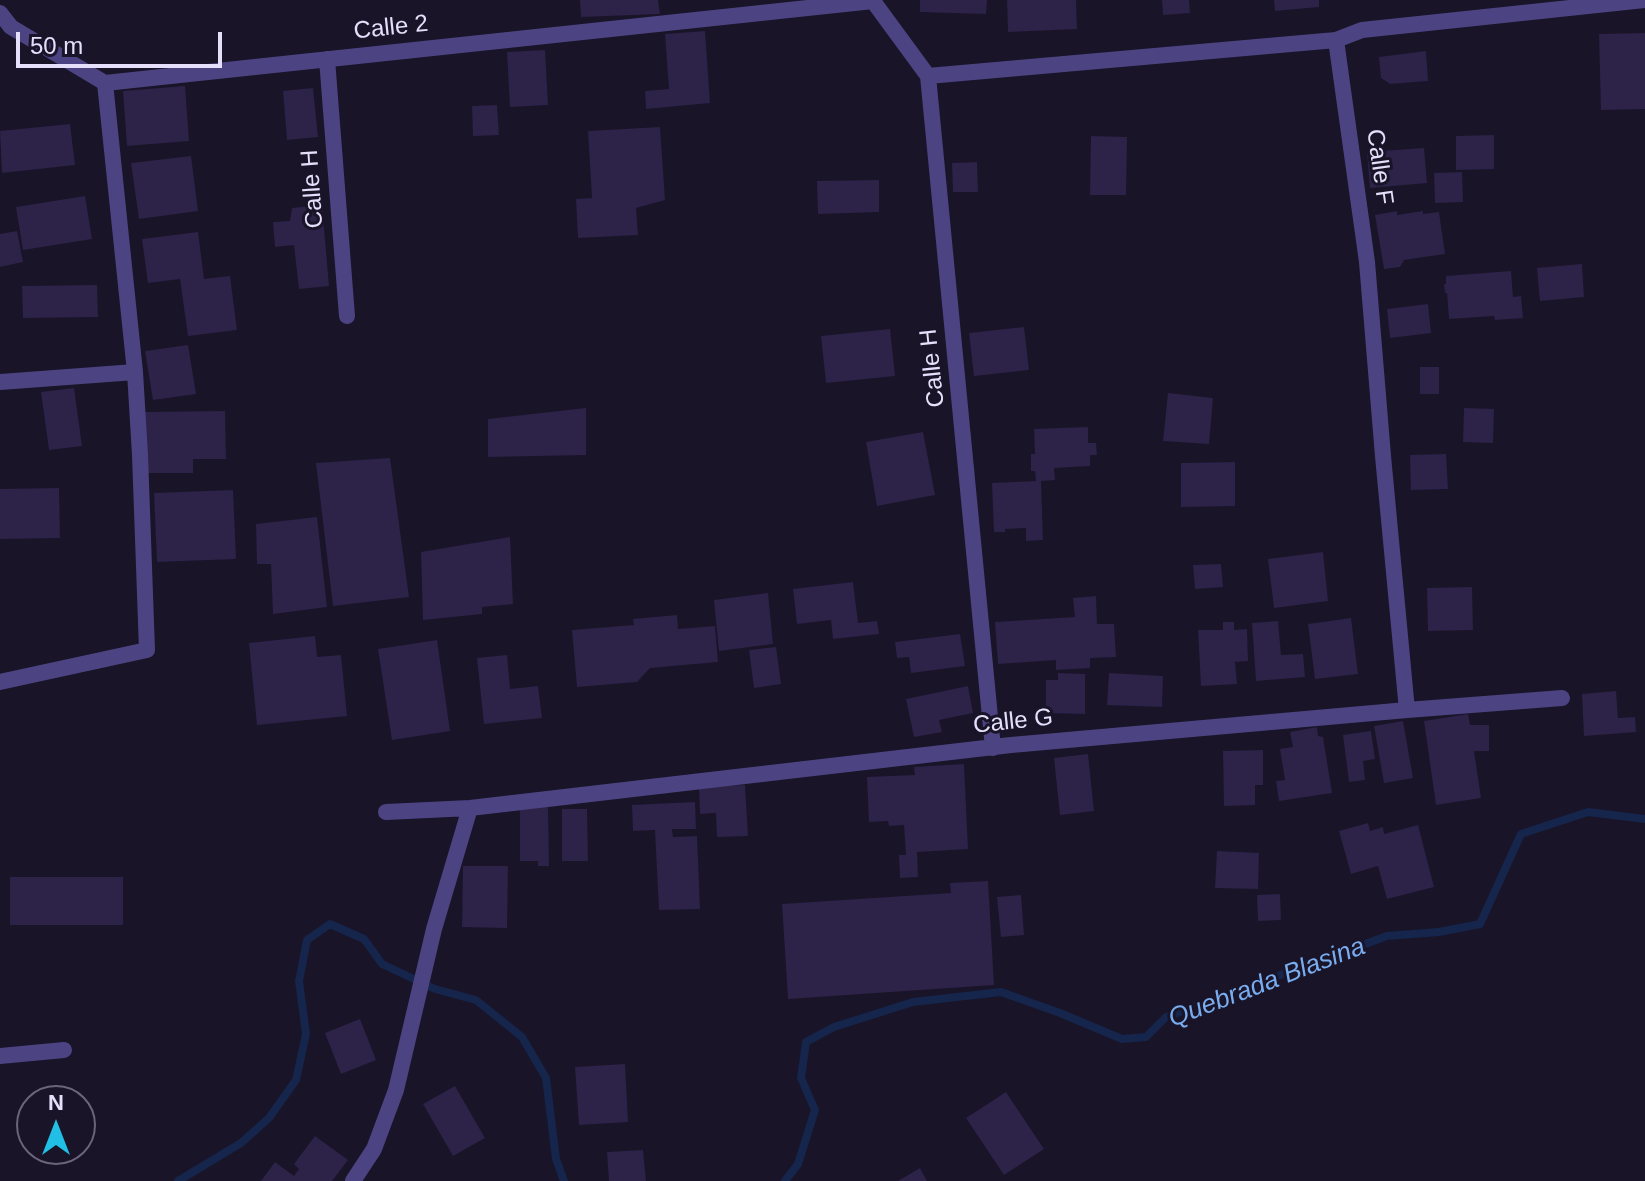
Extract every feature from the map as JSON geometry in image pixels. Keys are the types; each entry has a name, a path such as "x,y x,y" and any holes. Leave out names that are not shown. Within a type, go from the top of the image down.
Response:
{"street":[{"path":"873,0 928,76 1336,40 1362,30 1645,0"},
{"name":"Calle 2","path":"105,83 873,0"},
{"path":"0,13 11,27 105,83 135,372 147,650 0,682"},
{"name":"Calle F","path":"1336,40 1367,262 1407,710"},
{"name":"Calle H","path":"327,59 347,316"},
{"name":"Calle H","path":"928,76 993,748"},
{"path":"0,382 135,372"},
{"name":"Calle G","path":"386,812 470,808 993,748 1562,698"},
{"path":"353,1181 374,1149 396,1090 434,929 470,808"},
{"path":"0,1056 64,1050"}],"building":[{"path":"580,0 658,0 660,14 581,17"},
{"path":"920,0 987,0 986,14 920,12"},
{"path":"1007,0 1076,0 1077,29 1008,32"},
{"path":"1162,0 1189,0 1190,13 1163,15"},
{"path":"1274,0 1319,0 1319,7 1275,11"},
{"path":"705,31 710,103 646,109 645,91 669,89 665,34"},
{"path":"1645,33 1645,109 1601,110 1599,34"},
{"path":"545,50 548,105 510,107 507,52"},
{"path":"1426,51 1428,81 1390,84 1381,78 1379,57"},
{"path":"185,86 189,141 127,146 123,91"},
{"path":"313,88 318,137 287,140 283,91"},
{"path":"497,105 499,135 473,136 472,106"},
{"path":"70,124 75,165 2,173 0,131"},
{"path":"660,127 665,200 636,208 638,235 578,238 576,199 592,198 588,131"},
{"path":"1494,135 1494,169 1456,170 1456,136"},
{"path":"1091,136 1127,137 1126,195 1090,195"},
{"path":"1424,148 1427,183 1370,188 1367,152"},
{"path":"191,156 198,211 139,219 131,163"},
{"path":"977,162 978,192 953,192 952,163"},
{"path":"1462,172 1463,202 1435,203 1434,173"},
{"path":"879,180 879,212 818,214 817,181"},
{"path":"85,196 92,239 23,250 16,207"},
{"path":"322,205 329,286 299,289 294,245 275,247 273,222 290,221 292,208"},
{"path":"1397,211 1397,215 1439,212 1445,254 1404,260 1400,267 1384,269 1375,215"},
{"path":"17,231 23,262 0,267 0,234"},
{"path":"198,232 204,279 230,276 237,330 188,336 180,279 148,283 142,239"},
{"path":"1582,264 1584,297 1540,301 1537,268"},
{"path":"1511,271 1513,297 1521,296 1523,318 1449,319 1444,284 1446,276"},
{"path":"97,285 98,317 23,318 22,286"},
{"path":"1428,304 1431,333 1390,338 1387,309"},
{"path":"1024,327 1029,370 974,376 969,333"},
{"path":"890,329 895,376 826,383 821,336"},
{"path":"188,345 196,394 153,400 145,351"},
{"path":"1420,367 1439,367 1439,394 1420,394"},
{"path":"74,388 82,446 49,450 41,392"},
{"path":"1168,393 1213,398 1209,444 1163,441"},
{"path":"586,408 586,455 488,457 488,419"},
{"path":"1464,408 1494,409 1493,443 1463,442"},
{"path":"225,411 226,459 193,459 193,473 144,473 144,412"},
{"path":"1088,427 1088,443 1096,443 1097,455 1090,455 1090,466 1054,468 1055,480 1041,481 1043,540 1026,541 1026,528 994,532 992,483 1036,481 1035,471 1031,471 1031,454 1035,454 1034,429"},
{"path":"923,432 935,495 877,506 866,442"},
{"path":"1446,454 1448,489 1411,490 1410,455"},
{"path":"390,458 409,597 333,606 316,463"},
{"path":"1235,462 1235,506 1181,507 1181,463"},
{"path":"59,488 60,538 0,539 0,489"},
{"path":"233,490 236,559 157,562 154,493"},
{"path":"317,517 327,607 273,614 271,564 257,564 256,524"},
{"path":"510,537 513,604 482,607 482,614 423,620 421,552"},
{"path":"1323,552 1328,601 1274,608 1268,559"},
{"path":"1221,564 1223,587 1195,589 1193,565"},
{"path":"853,582 858,623 877,621 879,634 833,639 831,620 797,624 793,589"},
{"path":"1472,587 1473,630 1428,631 1427,588"},
{"path":"768,593 773,644 719,651 714,600"},
{"path":"1096,596 1097,624 1114,624 1116,657 1090,658 1090,668 1056,670 1056,660 998,664 995,622 1075,617 1073,598"},
{"path":"677,615 678,629 715,626 718,662 650,668 637,682 577,687 572,630 634,625 633,619"},
{"path":"1351,618 1358,674 1315,679 1308,624"},
{"path":"1278,621 1281,655 1303,654 1305,677 1256,681 1252,623"},
{"path":"1223,622 1234,622 1234,630 1247,629 1248,661 1235,662 1237,684 1201,686 1198,630 1223,630"},
{"path":"960,634 965,666 911,673 909,657 897,658 895,642"},
{"path":"315,636 317,657 341,655 347,716 257,725 249,643"},
{"path":"437,640 450,731 392,740 378,649"},
{"path":"776,647 781,684 754,688 749,650"},
{"path":"507,655 510,689 538,686 542,718 484,724 477,658"},
{"path":"1058,673 1085,674 1085,714 1046,713 1046,680 1058,680"},
{"path":"1109,673 1163,676 1162,707 1107,705"},
{"path":"968,686 973,713 939,720 942,732 914,737 906,699"},
{"path":"1616,691 1618,718 1635,717 1636,732 1584,736 1582,694"},
{"path":"1468,714 1470,725 1489,725 1489,751 1474,751 1481,798 1436,805 1424,721"},
{"path":"1403,721 1413,778 1384,783 1374,726"},
{"path":"1317,727 1318,736 1323,737 1332,793 1279,801 1276,781 1285,780 1280,749 1293,747 1290,732"},
{"path":"1371,731 1375,759 1363,761 1365,780 1349,782 1343,735"},
{"path":"1263,750 1263,785 1255,785 1255,805 1224,806 1223,751"},
{"path":"1088,754 1094,811 1060,815 1054,758"},
{"path":"964,764 968,849 917,852 918,877 900,878 899,855 906,855 904,825 889,826 888,821 869,822 867,777 915,775 914,767"},
{"path":"745,785 748,836 717,837 716,813 700,814 699,787"},
{"path":"695,802 696,829 672,829 673,837 697,836 700,909 659,910 655,830 633,831 632,805"},
{"path":"548,805 549,866 538,866 538,861 520,861 520,806"},
{"path":"562,809 587,809 588,861 562,861"},
{"path":"1368,823 1370,831 1383,827 1384,834 1418,825 1434,887 1387,899 1378,866 1351,874 1339,831"},
{"path":"1217,851 1259,853 1258,889 1215,888"},
{"path":"463,866 508,866 507,928 462,927"},
{"path":"10,877 123,877 123,925 10,925"},
{"path":"988,881 994,985 788,999 782,904 951,893 950,883"},
{"path":"1280,894 1281,920 1258,921 1257,895"},
{"path":"1021,895 1024,935 1001,937 997,897"},
{"path":"360,1019 376,1060 341,1074 325,1033"},
{"path":"625,1064 628,1122 579,1125 575,1067"},
{"path":"455,1086 485,1138 453,1156 423,1104"},
{"path":"1006,1092 1044,1149 1004,1175 966,1118"},
{"path":"315,1136 348,1160 332,1181 261,1181 275,1162 294,1176 299,1169 294,1164"},
{"path":"643,1150 646,1181 609,1181 607,1152"},
{"path":"920,1168 927,1181 898,1181"}],"waterway":[{"name":"Quebrada Blasina","path":"785,1181 798,1164 815,1110 801,1078 806,1042 834,1027 913,1002 1001,992 1122,1039 1146,1037 1166,1017 1387,936 1439,932 1480,924 1521,834 1588,812 1645,819"},
{"name":"Quebrada Blasina","path":"178,1181 241,1143 269,1118 296,1080 306,1034 299,981 307,940 330,924 364,939 382,964 435,989 476,1000 522,1037 546,1078 556,1159 564,1181"}]}
